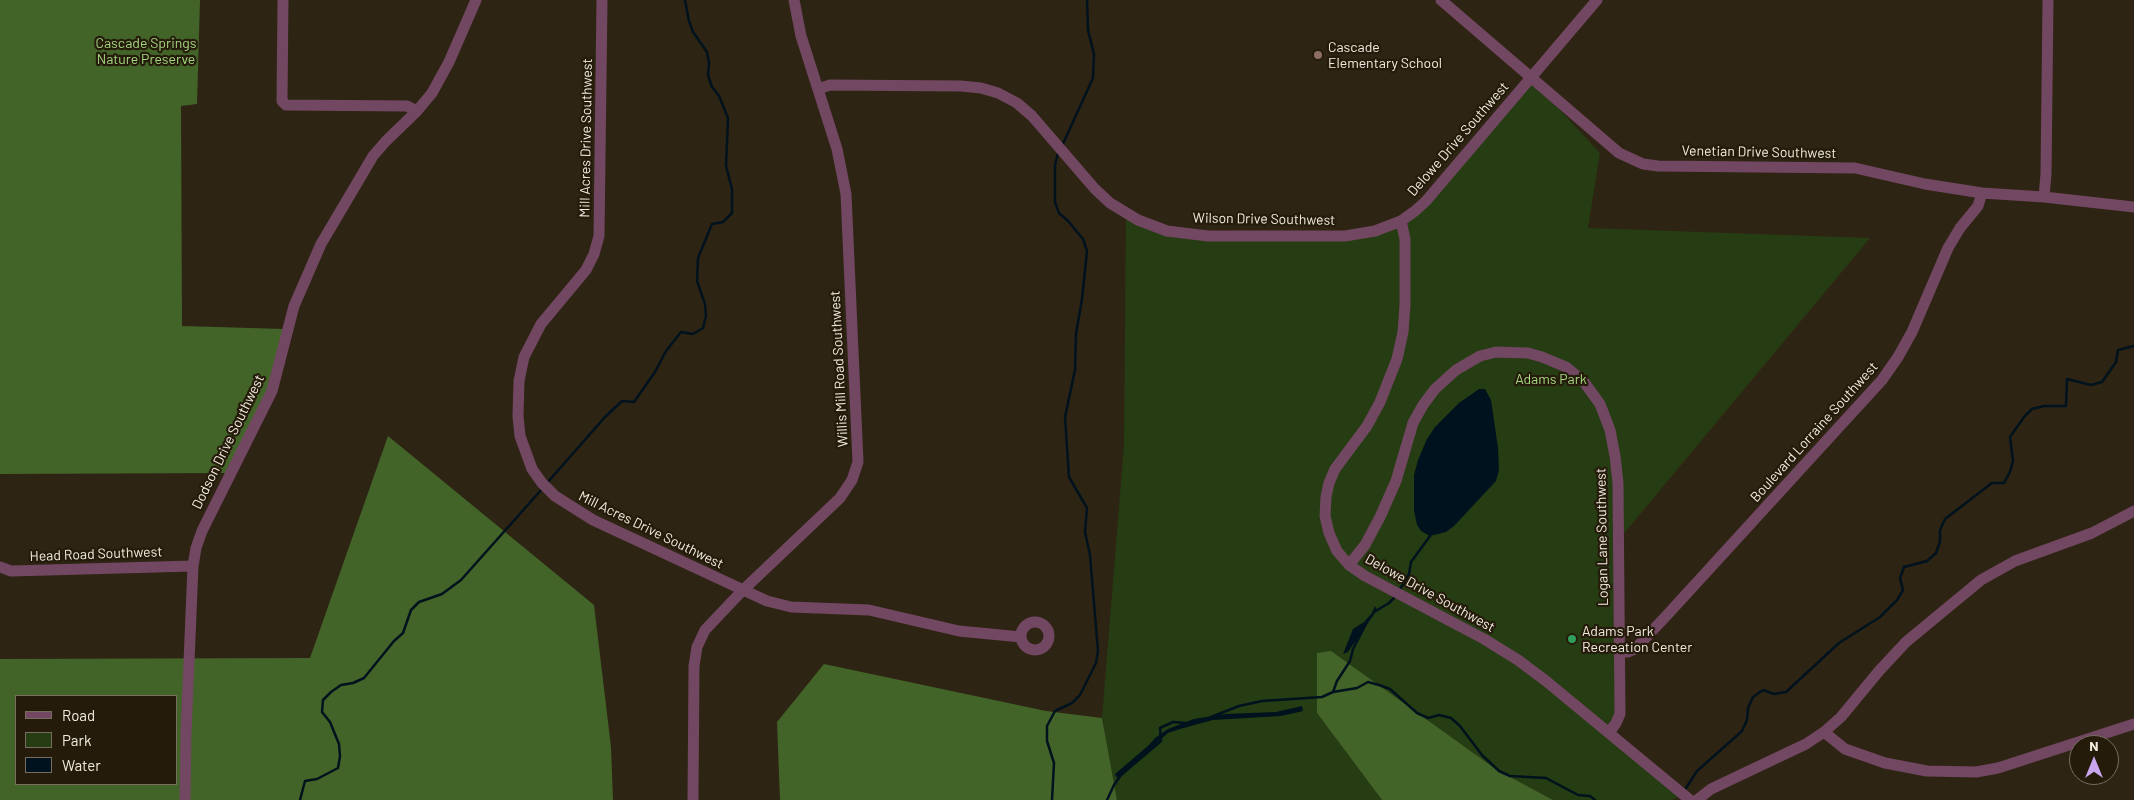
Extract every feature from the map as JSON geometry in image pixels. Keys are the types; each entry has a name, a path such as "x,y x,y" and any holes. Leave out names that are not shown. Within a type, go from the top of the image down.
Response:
{"street":[{"path":"283,0 282,101 286,105 407,106 417,111"},
{"name":"Dodson Drive Southwest","path":"185,800 193,566 196,548 202,531 272,391 294,306 321,244 373,156 386,140 432,94 476,0"},
{"name":"Mill Acres Drive Southwest","path":"602,0 599,236 594,254 586,270 541,324 524,357 519,381 518,416 520,436 525,454 537,476 555,496 568,506 593,520 767,601 791,606 869,610 959,632 1021,637"},
{"name":"Willis Mill Road Southwest","path":"693,800 694,666 697,647 705,630 742,591 840,498 852,480 858,462 846,194 837,149 802,36 794,0"},
{"name":"Venetian Drive Southwest","path":"1441,0 1619,153 1643,164 1658,166 1854,168 1925,184 1982,193 2044,197 2134,207"},
{"name":"Delowe Drive Southwest","path":"1597,0 1426,201 1401,221 1405,239 1406,305 1397,359 1380,402 1366,426 1335,469 1326,497 1325,516 1329,533 1337,550 1349,565 1365,576 1484,639 1518,660 1546,680 1690,800"},
{"path":"2044,197 2046,174 2048,0"},
{"name":"Wilson Drive Southwest","path":"818,88 830,85 961,86 981,88 998,93 1017,103 1032,116 1095,189 1110,202 1138,220 1167,231 1208,236 1344,236 1376,231 1401,221"},
{"name":"Boulevard Lorraine Southwest","path":"1619,652 1635,649 1882,380 1912,332 1948,248 1960,228 1978,206 1982,193"},
{"name":"Logan Lane Southwest","path":"1349,565 1365,545 1380,517 1396,481 1413,423 1422,405 1435,389 1456,370 1480,356 1512,352 1542,356 1566,367 1584,382 1600,404 1610,430 1615,456 1618,483 1620,714 1609,733"},
{"path":"1697,800 1711,789 1806,744 1824,732 1841,717 1906,642 1981,580 2015,561 2092,533 2134,511"},
{"name":"Head Road Southwest","path":"0,567 11,571 193,566"},
{"path":"1824,732 1846,749 1885,763 1927,771 1976,772 1998,768 2134,724"}],"green space":[{"name":"Cascade Springs Nature Preserve","path":"0,0 200,0 197,104 181,106 182,326 284,329 266,403 227,473 0,474"},
{"name":"Adams Park","path":"1533,81 1600,153 1588,228 1870,238 1621,537 1619,709 1612,733 1686,794 1672,800 1553,800 1497,770 1317,713 1382,800 1117,800 1102,718 1124,445 1126,213 1158,233 1370,231 1405,222"},
{"path":"388,436 594,605 611,747 613,800 0,800 0,659 310,658"},
{"path":"1331,651 1497,770 1553,800 1382,800 1317,713 1317,653"},
{"path":"824,664 1046,711 1102,718 1117,800 780,800 777,722"}],"water":[{"path":"1479,389 1485,389 1491,400 1498,448 1499,470 1496,481 1454,526 1446,532 1430,536 1421,531 1417,525 1414,511 1414,475 1418,460 1427,439 1435,427 1459,403"},
{"path":"1375,606 1377,610 1348,652 1343,654 1353,629 1364,622"},
{"path":"1302,706 1303,711 1281,716 1213,720 1168,733 1117,778 1115,774 1155,738 1168,729 1194,719 1225,714 1276,712"}],"waterway":[{"path":"547,483 605,417 622,401 634,402 655,372 666,351 681,332 693,334 703,328 706,316 705,304 697,281 698,258 712,224 723,222 732,213 732,189 726,166 728,118 719,96 712,87 708,75 709,63 707,52 693,32 685,0"},
{"path":"1062,146 1093,78 1094,54 1088,30 1087,0"},
{"path":"1052,800 1054,763 1047,741 1047,726 1055,711 1072,703 1080,695 1096,663 1098,651 1090,555 1085,532 1087,508 1069,477 1065,417 1075,370 1076,334 1087,251 1083,239 1059,213 1055,202 1055,165 1058,153"},
{"path":"1684,791 1697,771 1742,731 1753,697 1763,690 1774,694 1786,692 1839,643 1880,617 1897,600 1903,590 1900,578 1904,567 1927,561 1936,553 1940,542 1940,530 1945,519 1992,483 2004,483 2013,461 2010,437 2032,409 2044,406 2066,406 2067,379 2091,385 2102,382 2116,362 2118,350 2134,346"},
{"path":"300,800 305,781 317,779 338,768 339,744 330,722 322,712 323,700 341,685 353,683 364,678 394,641 403,633 411,610 419,602 442,594 461,580 542,489"},
{"path":"1399,591 1409,574 1411,562 1430,536"},
{"path":"1374,612 1389,603 1396,596"},
{"path":"1333,692 1337,681 1350,661 1353,649 1366,624"},
{"path":"1211,717 1239,706 1262,701 1322,697 1333,692 1357,688 1368,682 1390,689 1417,713 1428,718 1439,715 1451,718 1460,726 1482,755 1499,771 1510,776 1546,778 1578,795 1590,796 1595,800"},
{"path":"1107,800 1121,775 1161,741 1160,728 1173,722 1186,723"}],"place":[{"name":"Cascade Elementary School","path":"1318,55"},
{"name":"Adams Park Recreation Center","path":"1572,639"}]}
